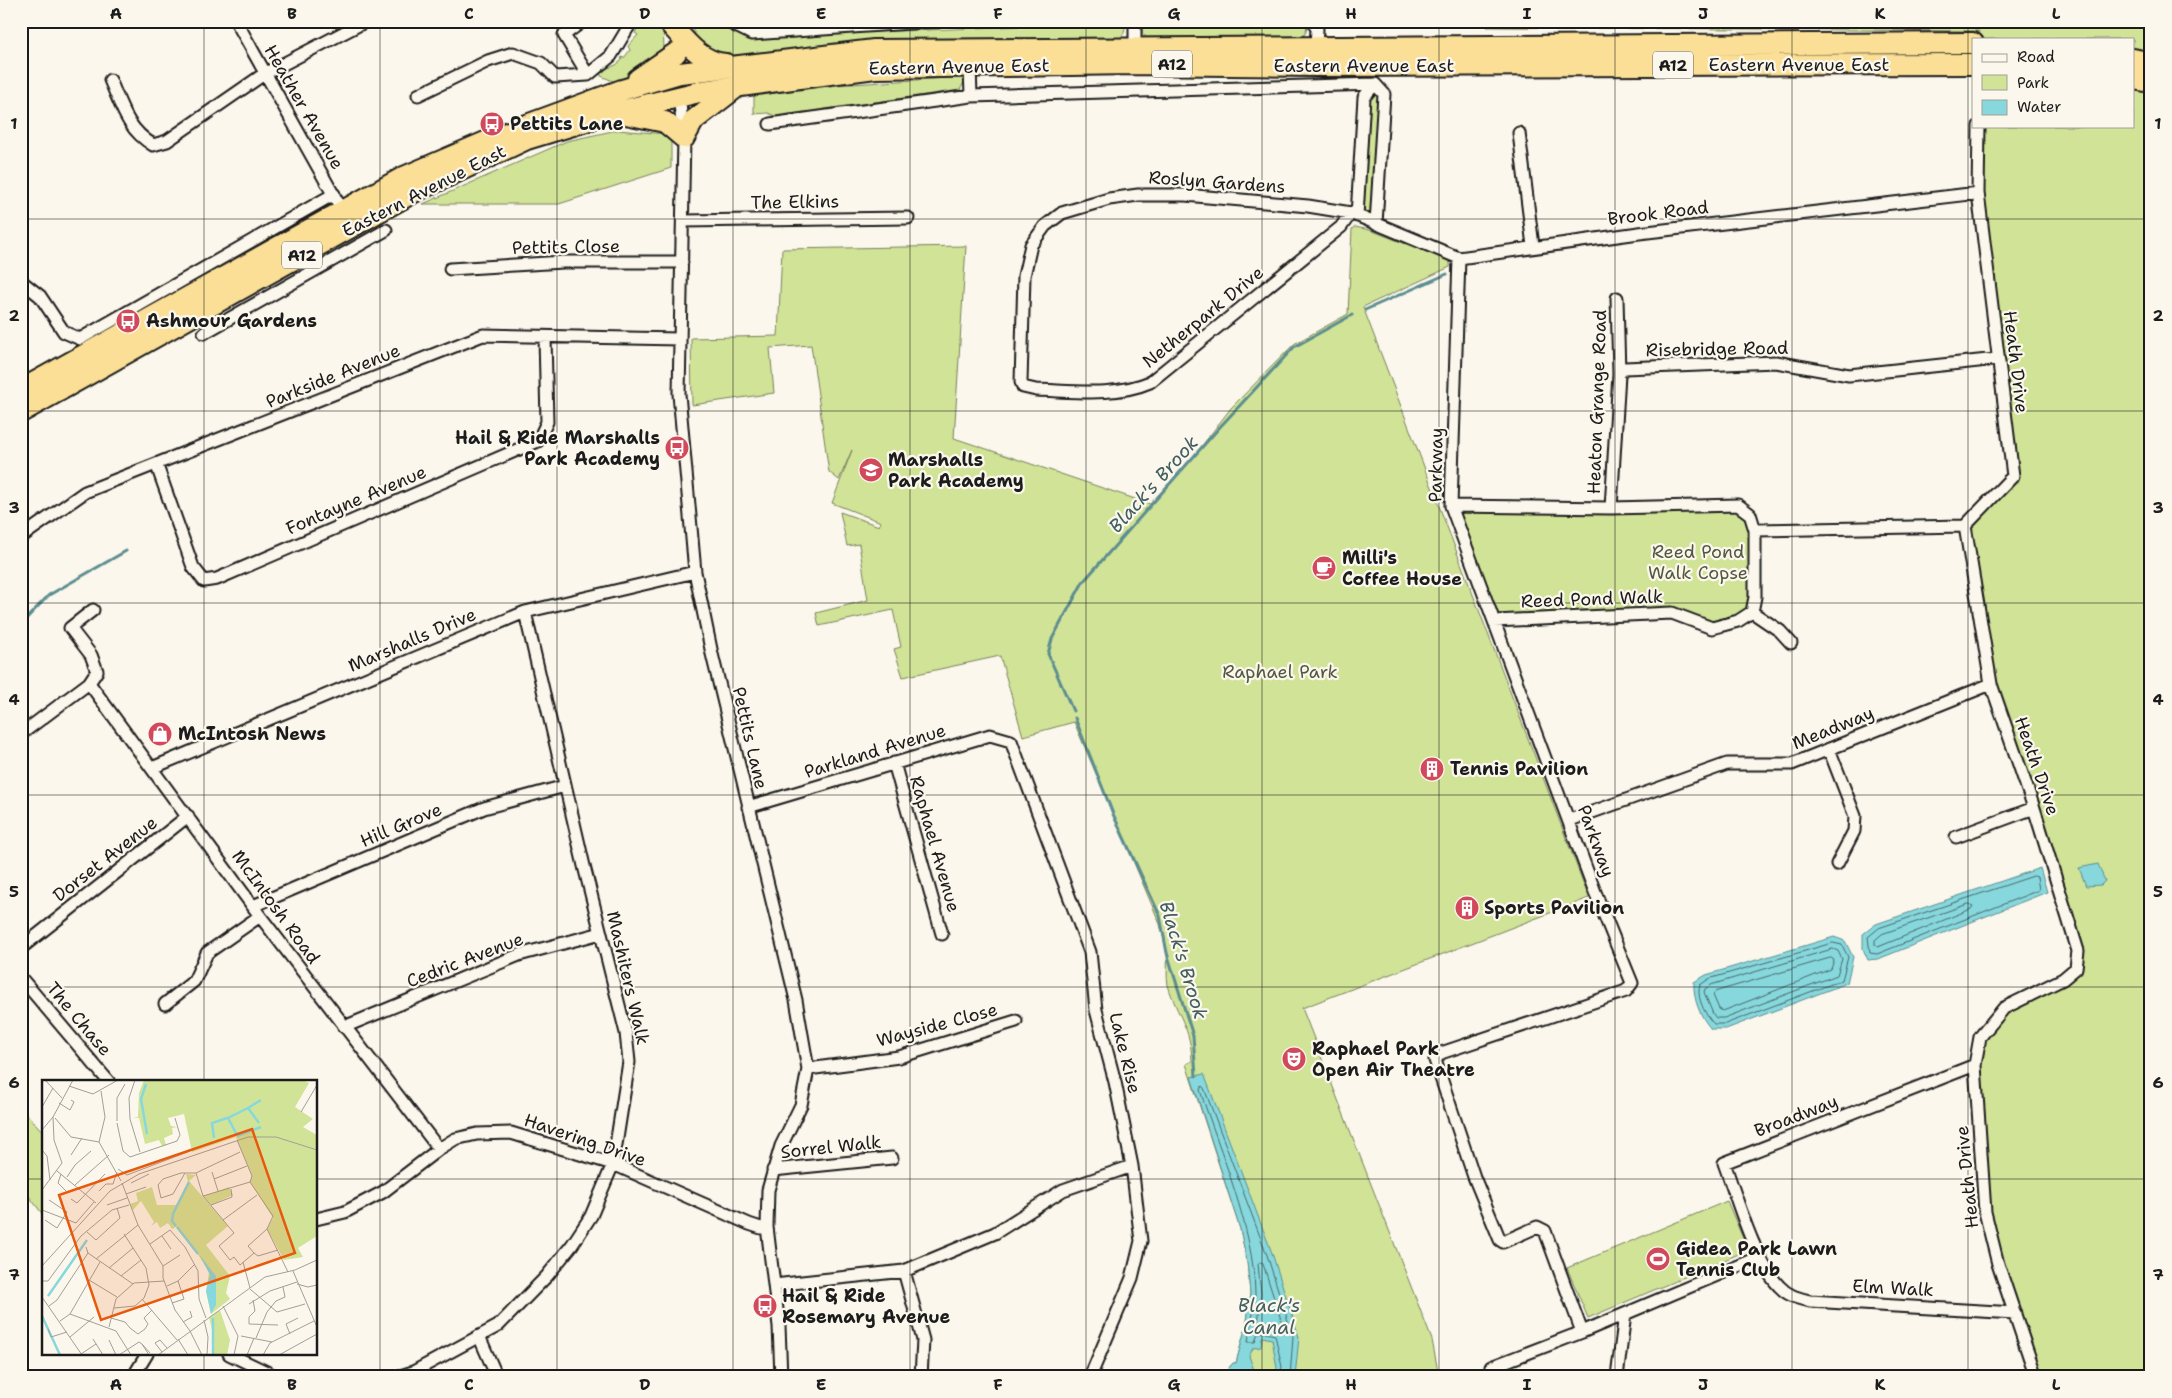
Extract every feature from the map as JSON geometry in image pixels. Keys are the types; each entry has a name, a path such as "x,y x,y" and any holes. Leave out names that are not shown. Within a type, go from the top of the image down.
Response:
{"highway":[{"path":"671,23 684,41 708,60 717,64 746,65"},
{"name":"Eastern Avenue East","path":"21,412 218,302 443,158 622,90 680,73 874,50 1972,43"},
{"path":"622,90 676,53"},
{"path":"2134,59 2151,63"},
{"name":"Eastern Avenue East","path":"21,390 347,219 412,194 527,138 679,96 739,85 874,68 970,66 1131,64 1374,75 1972,64"},
{"path":"679,96 680,73"},
{"path":"2134,79 2151,82"},
{"path":"616,112 665,122 684,138 694,120 739,85"}],"street":[{"name":"Heather Avenue","path":"236,21 347,219"},
{"path":"110,80 129,124 143,139 153,145 166,141 264,74 366,21"},
{"path":"584,21 564,35 588,75"},
{"path":"726,21 752,34 938,21"},
{"path":"1135,47 1135,26 1138,21"},
{"path":"418,95 488,61 513,53 541,63 555,77 588,75 611,56 629,22"},
{"path":"1313,22 1317,29 1316,46"},
{"path":"671,23 680,73"},
{"path":"970,66 971,96"},
{"path":"770,124 971,96 1374,75"},
{"path":"1374,75 1364,97 1354,214 1460,258"},
{"path":"1374,75 1384,94 1378,216 1376,224"},
{"name":"Pettits Lane","path":"679,96 684,138 679,339 682,443 696,572 710,646 785,952 808,1069 801,1105 781,1146 768,1190 767,1227 780,1326 781,1377"},
{"name":"Heath Drive","path":"1980,128 1978,193 1997,359 2013,476 1965,526 1991,684 2034,808 2078,951 2076,968 2063,979 2004,1008 1980,1037 1975,1065 1985,1212 1998,1264 2036,1377"},
{"path":"1519,132 1534,246"},
{"path":"21,186 21,201"},
{"name":"Brook Road","path":"1460,258 1534,246 1978,193"},
{"name":"Roslyn Gardens","path":"1023,387 1020,377 1022,302 1026,260 1037,235 1062,214 1109,199 1157,195 1223,198 1308,206 1354,214"},
{"name":"Netherpark Drive","path":"1023,387 1036,390 1120,391 1136,388 1150,382 1342,227 1354,214"},
{"name":"The Elkins","path":"683,221 908,218"},
{"path":"204,334 227,320 347,219"},
{"path":"21,281 40,296 64,332 80,339 347,219 386,230"},
{"name":"Parkway","path":"1460,258 1452,506 1596,892 1631,979 1631,986 1626,991 1441,1053 1435,1060 1474,1177 1500,1240 1503,1242 1537,1227 1545,1231 1582,1332"},
{"name":"Pettits Close","path":"450,269 563,262 682,262"},
{"name":"Heaton Grange Road","path":"1612,508 1618,374 1617,298"},
{"path":"218,302 227,320"},
{"name":"Parkside Avenue","path":"21,537 85,492 157,466 483,335 679,339"},
{"name":"Fontayne Avenue","path":"157,466 193,567 204,581 217,579 538,441 547,422 545,337"},
{"name":"Risebridge Road","path":"1618,374 1624,368 1776,362 1849,375 1997,359"},
{"path":"1452,506 1612,508 1738,505 1750,514 1755,530 1755,597 1752,612 1780,631 1791,643"},
{"path":"1755,530 1965,526"},
{"name":"Marshalls Drive","path":"152,768 525,612 696,572"},
{"path":"21,734 89,683 97,671 91,655 70,628 93,610"},
{"name":"Mashiters Walk","path":"397,1377 413,1372 498,1326 547,1276 572,1245 591,1216 613,1164 629,1062 626,1033 565,786 525,612"},
{"name":"Reed Pond Walk","path":"1494,620 1672,613 1712,628 1738,621 1752,612"},
{"name":"McIntosh Road","path":"89,683 257,911 438,1149"},
{"name":"Meadway","path":"1570,820 1727,764 1792,764 1991,684"},
{"name":"Parkland Avenue","path":"748,807 990,734 1011,741"},
{"name":"Lake Rise","path":"1011,741 1090,952 1096,1010 1115,1082 1132,1166 1141,1241 1132,1278 1090,1377"},
{"path":"1829,749 1856,816 1854,831 1837,864"},
{"name":"Raphael Avenue","path":"894,763 942,934"},
{"name":"Hill Grove","path":"165,1004 194,981 208,954 257,911 484,808 565,786"},
{"path":"1956,837 2034,808"},
{"name":"Dorset Avenue","path":"21,948 188,816"},
{"name":"Cedric Avenue","path":"344,1027 519,955 601,933"},
{"name":"The Chase","path":"21,978 107,1080"},
{"name":"Wayside Close","path":"808,1069 899,1057 1016,1021"},
{"name":"Broadway","path":"1760,1257 1724,1163 1975,1065"},
{"name":"Havering Drive","path":"318,1219 345,1212 383,1192 438,1149 455,1139 477,1134 511,1133 613,1164 749,1224 767,1227"},
{"name":"Sorrel Walk","path":"773,1170 892,1158"},
{"path":"774,1285 904,1271 995,1233 1063,1190 1132,1166"},
{"path":"1491,1366 1582,1332 1760,1257"},
{"name":"Elm Walk","path":"1760,1257 1779,1286 1794,1297 1810,1301 2015,1313"},
{"path":"904,1271 923,1340 920,1377"},
{"path":"1617,1377 1625,1314"},
{"path":"479,1336 497,1377"},
{"path":"133,1377 146,1356"},
{"path":"233,1356 277,1377"}],"green space":[{"path":"641,21 663,21 664,50 654,63 618,83 601,76 600,71 616,65 622,60 621,57 624,58 630,50 628,46 638,35 635,33"},
{"path":"690,21 717,21 738,34 751,37 1126,22 1124,33 1120,38 923,42 726,56 702,44 698,40"},
{"path":"1145,21 1304,21 1307,23 1306,32 1302,38 1151,40 1142,34 1142,24"},
{"path":"1488,21 2151,21 2151,1377 2035,1377 1985,1212 1975,1065 1980,1037 2004,1008 2076,968 2078,951 1991,684 1965,526 2013,475 1978,193 1979,128 2134,128 2134,38 1980,38 1979,31 1487,27"},
{"path":"963,77 964,82 960,90 775,116 768,113 754,114 754,96 836,85"},
{"path":"1374,94 1379,96 1376,211 1370,214 1364,210 1367,99"},
{"path":"617,130 667,134 671,142 671,168 559,204 423,204 567,141"},
{"name":"Raphael Park","path":"1355,227 1370,230 1450,261 1450,267 1363,307 1589,898 1302,1008 1432,1340 1439,1377 1194,1377 1199,1373 1224,1374 1233,1363 1236,1363 1247,1322 1250,1293 1247,1261 1240,1229 1186,1064 1192,1061 1191,1049 1186,1030 1168,985 1166,946 1160,924 1074,722 1023,736 1000,656 903,677 894,649 901,647 893,610 819,626 816,613 868,600 859,544 847,546 840,512 879,526 881,522 832,503 852,450 839,480 829,472 811,345 770,348 774,393 692,405 691,338 778,336 782,249 966,246 954,438 1150,504 1194,456 1231,408 1294,344 1348,314 1352,229"},
{"name":"Reed Pond Walk Copse","path":"1717,504 1750,514 1752,612 1712,628 1672,613 1494,621 1451,506"},
{"path":"21,1108 42,1131 42,1213 25,1191 21,1163"},
{"name":"Gidea Park Lawn Tennis Club","path":"1727,1201 1748,1250 1588,1318 1567,1268"}],"water":[{"path":"2098,864 2105,881 2101,885 2086,886 2079,868"},
{"path":"2040,868 2047,892 1878,959 1868,960 1863,949 1863,934 1876,924"},
{"path":"1834,937 1845,941 1853,957 1847,983 1726,1029 1711,1029 1704,1019 1696,1001 1694,982 1706,975"},
{"name":"Black's Canal","path":"1204,1074 1272,1253 1299,1337 1295,1377 1194,1377 1199,1373 1224,1374 1233,1363 1236,1363 1247,1322 1250,1293 1247,1261 1240,1229 1191,1077","holes":["1262,1337 1272,1339 1277,1368 1275,1374 1255,1373 1249,1356 1253,1348 1261,1347"]}],"waterway":[{"path":"1991,25 1995,21"},
{"path":"2072,21 2102,25 2151,26"},
{"name":"Black's Brook","path":"1365,310 1447,274"},
{"name":"Black's Brook","path":"1073,711 1048,654 1052,639 1083,582 1218,429 1294,347 1352,315"},
{"path":"21,624 49,595 126,551"},
{"name":"Black's Brook","path":"1075,718 1113,814 1160,916 1167,953 1193,1036 1196,1076"}],"place":[{"name":"Pettits Lane","path":"492,124"},
{"name":"Ashmour Gardens","path":"128,321"},
{"name":"Hail & Ride Marshalls Park Academy","path":"677,448"},
{"name":"Marshalls Park Academy","path":"871,470"},
{"name":"Milli's Coffee House","path":"1324,568"},
{"name":"McIntosh News","path":"160,734"},
{"name":"Tennis Pavilion","path":"1432,769"},
{"name":"Sports Pavilion","path":"1467,908"},
{"name":"Raphael Park Open Air Theatre","path":"1294,1059"},
{"name":"Gidea Park Lawn Tennis Club","path":"1658,1259"},
{"name":"Hail & Ride Rosemary Avenue","path":"765,1306"}]}
